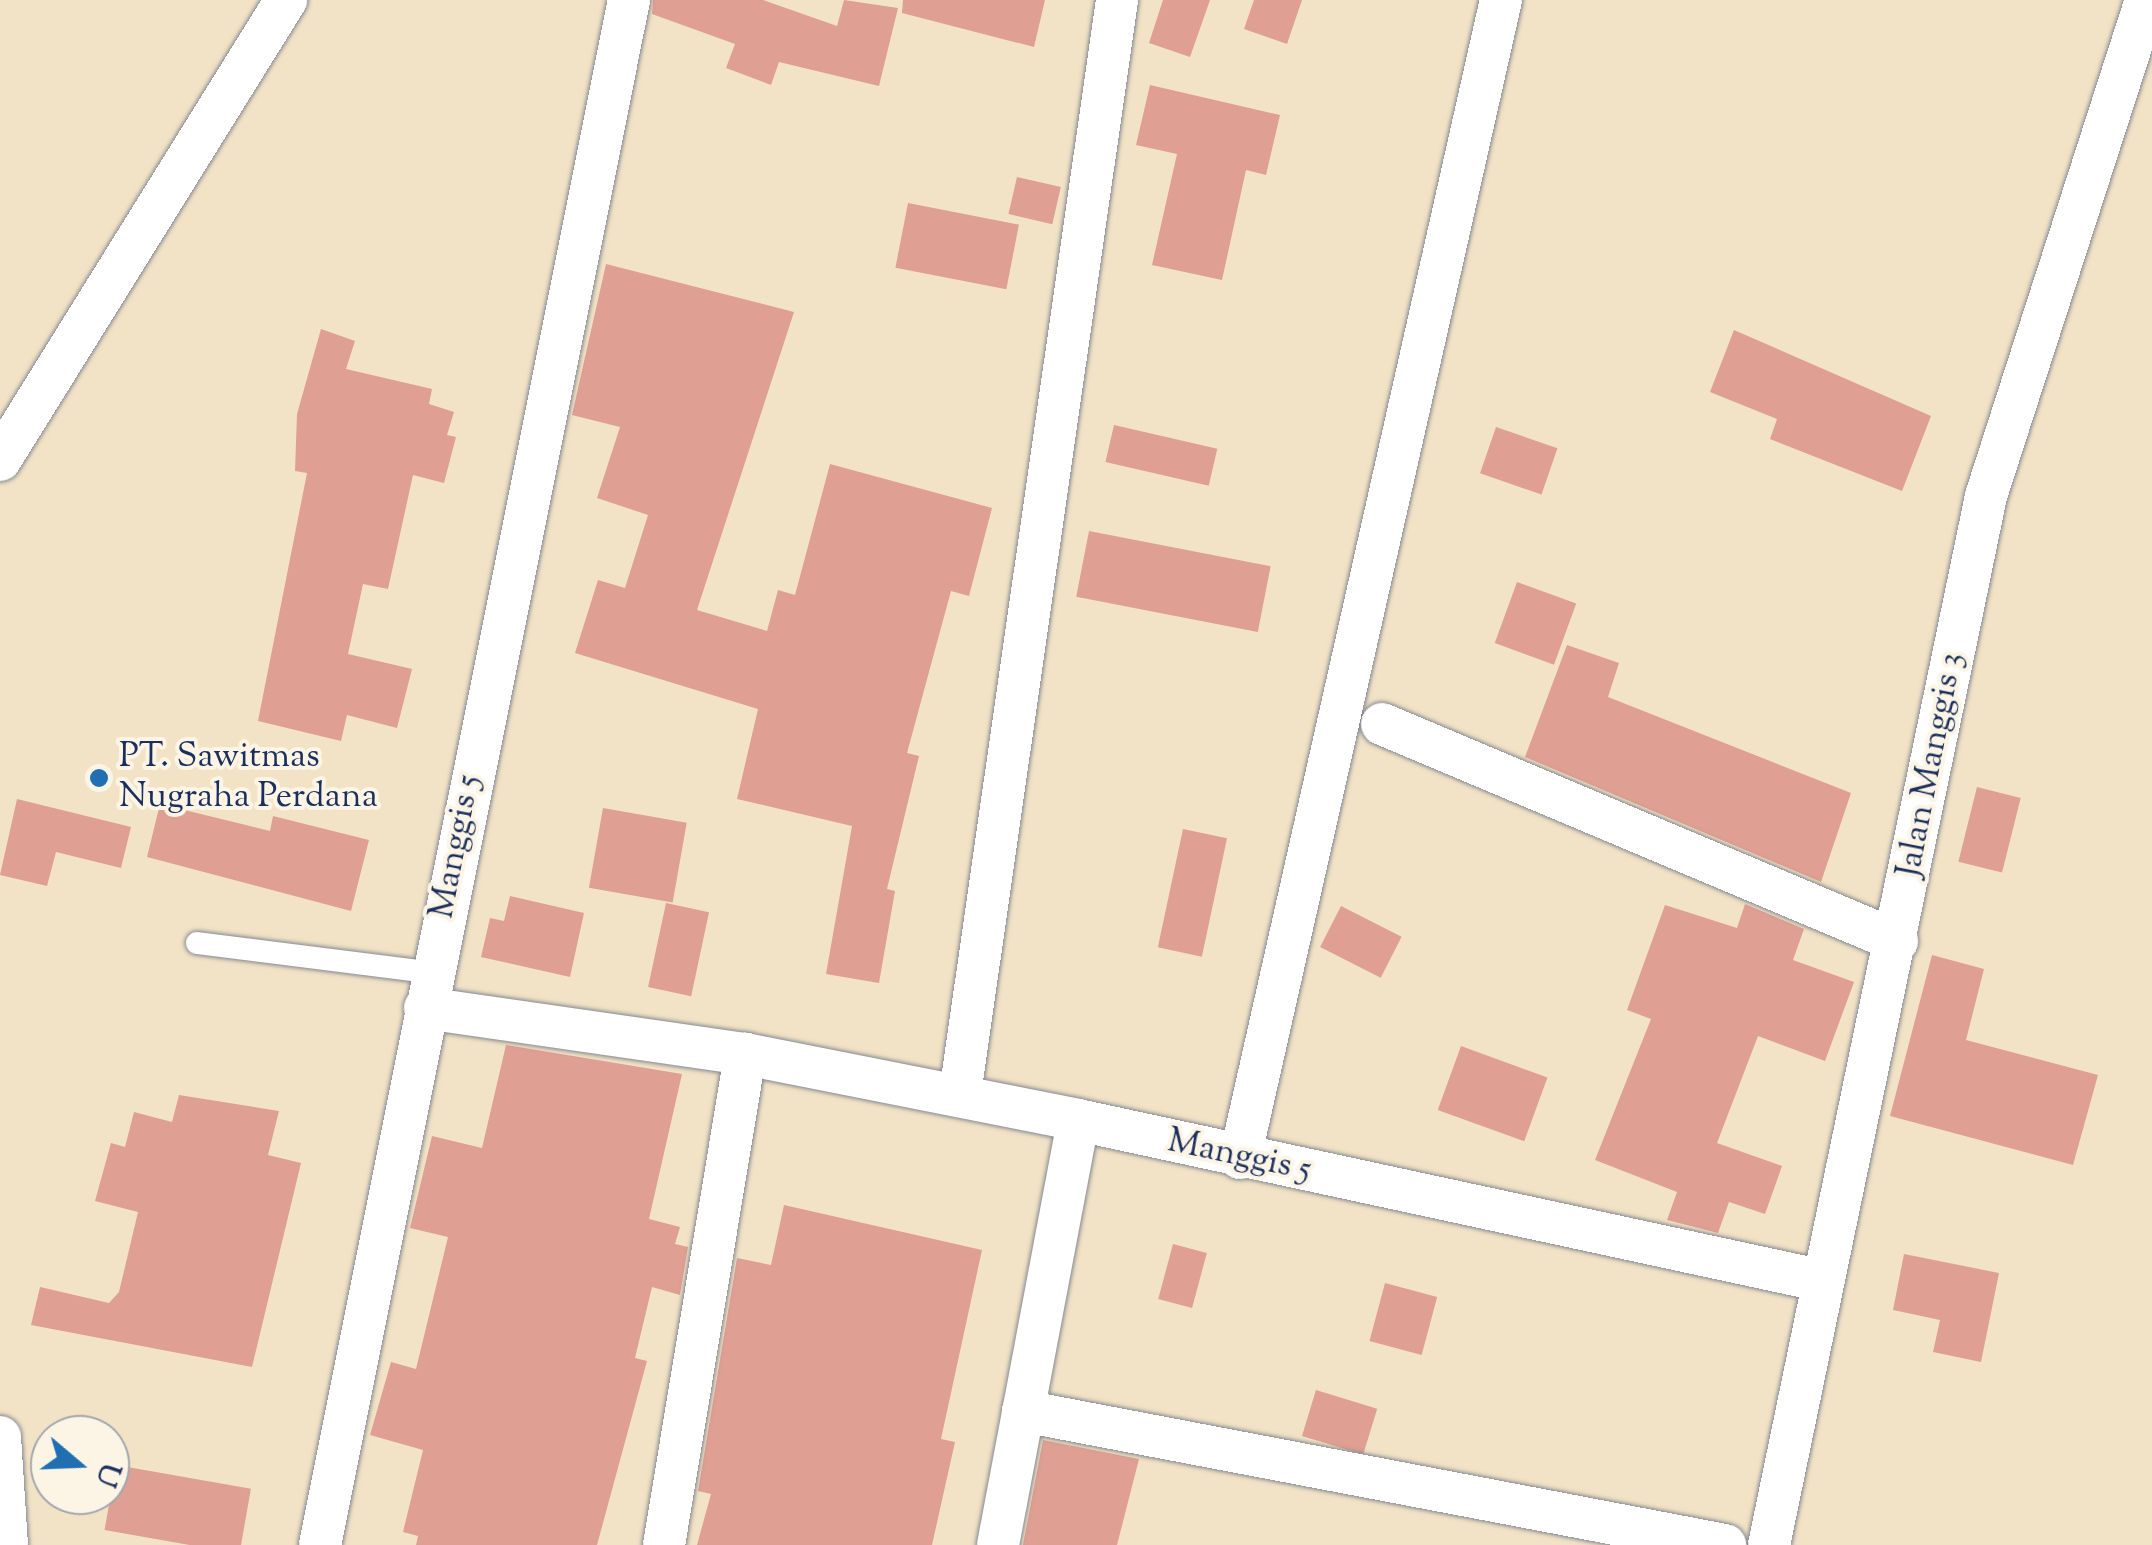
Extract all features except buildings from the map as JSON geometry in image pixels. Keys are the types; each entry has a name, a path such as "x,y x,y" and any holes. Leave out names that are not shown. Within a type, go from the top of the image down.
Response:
{"street":[{"path":"0,460 286,0"},
{"name":"Manggis 5","path":"320,1545 596,149 630,0"},
{"path":"960,1094 1117,0"},
{"path":"1240,1158 1501,0"},
{"name":"Jalan Manggis 3","path":"1770,1545 1992,476 2146,0"},
{"path":"1382,724 1896,941"},
{"name":"Manggis 5","path":"429,991 960,1094 1240,1158 1823,1281"},
{"path":"664,1545 745,1054"},
{"path":"998,1545 1078,1120"},
{"path":"1022,1411 1725,1545"},
{"path":"0,1436 6,1545"}],"lane":[{"path":"197,943 429,991"}],"place":[{"name":"PT. Sawitmas Nugraha Perdana","path":"99,778"}]}
